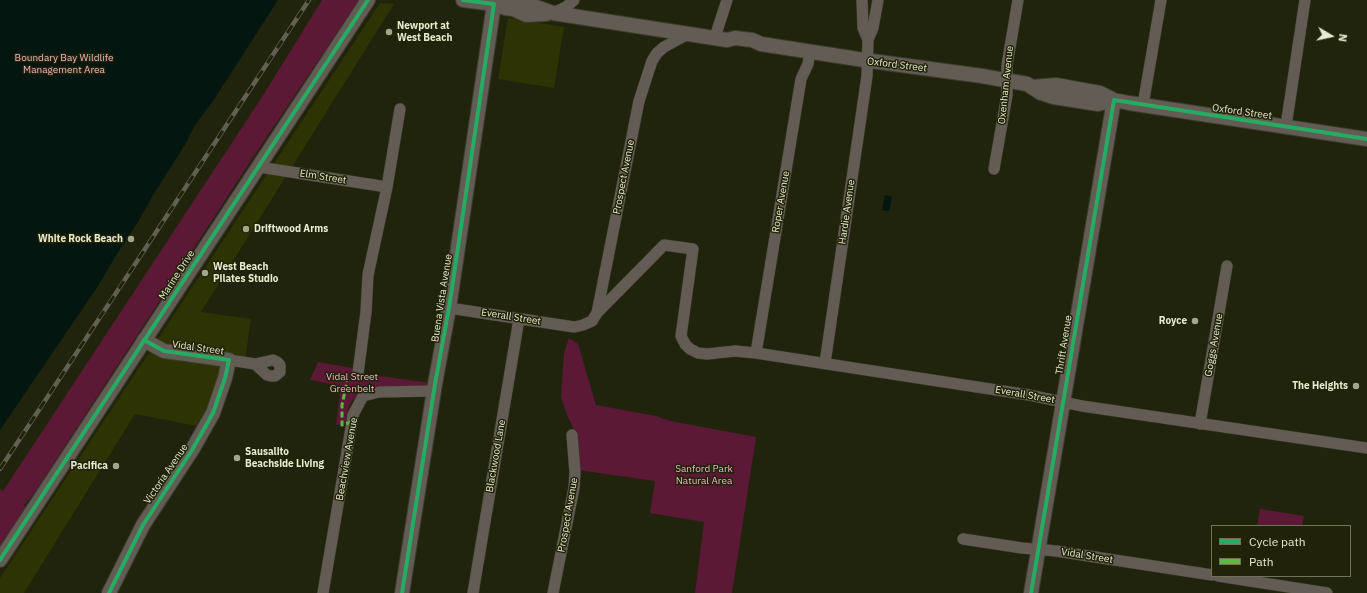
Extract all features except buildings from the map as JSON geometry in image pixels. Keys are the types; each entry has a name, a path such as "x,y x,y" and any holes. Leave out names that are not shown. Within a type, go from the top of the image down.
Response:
{"street":[{"name":"Marine Drive","path":"0,560 368,0"},
{"name":"Oxford Street","path":"463,0 494,4 513,9 526,15 553,13 721,38 737,47 748,47 761,44 868,61 958,72 1007,80 1027,84 1041,93 1054,97 1098,104 1114,100 1367,139"},
{"path":"553,13 566,7 574,0"},
{"path":"721,38 727,0"},
{"path":"862,0 864,28 868,40"},
{"path":"868,40 873,28 878,0"},
{"name":"Oxenham Avenue","path":"994,170 1007,95 1007,65 1018,0"},
{"path":"1143,105 1161,0"},
{"path":"1286,126 1306,0"},
{"name":"Buena Vista Avenue","path":"402,593 434,391 449,308 494,4"},
{"name":"Prospect Avenue","path":"597,313 639,101 652,61 657,53 664,47 690,33"},
{"name":"Hardie Avenue","path":"825,363 868,61 868,40"},
{"name":"Roper Avenue","path":"756,353 802,79 808,64 810,52"},
{"name":"Thrift Avenue","path":"1031,593 1114,100"},
{"path":"358,372 366,312 368,274 388,187 400,109"},
{"name":"Elm Street","path":"258,167 388,187"},
{"name":"Everall Street","path":"449,308 574,327 583,325 592,321 597,313 664,245 693,249 681,336 685,344 690,349 698,353 707,354 735,350 1029,395 1063,402 1200,424 1367,448"},
{"name":"Goggs Avenue","path":"1200,424 1227,266"},
{"name":"Blackwood Lane","path":"473,593 519,319"},
{"name":"Vidal Street","path":"144,340 164,351 255,364"},
{"name":"Victoria Avenue","path":"109,593 143,525 192,450 213,413 226,378 229,360"},
{"name":"Beachview Avenue","path":"323,593 353,415 363,396 379,392 434,391"},
{"name":"Prospect Avenue","path":"553,593 574,488 575,472 572,435"},
{"name":"Vidal Street","path":"962,539 1211,575"},
{"path":"1224,577 1327,593"}],"shaded area":[{"path":"0,0 278,0 213,101 195,125 186,143 98,286 0,430"},
{"path":"380,3 394,4 201,312 251,319 245,360 233,358 197,426 135,414 24,593 0,593 0,578"},
{"path":"508,18 564,27 554,88 498,79"},
{"path":"885,195 892,197 889,211 882,210"}],"green space":[{"path":"322,0 359,0 254,156 33,495 24,505 26,507 0,547 0,490 3,491 262,97"},
{"name":"Sanford Park Natural Area","path":"569,338 578,344 596,405 756,437 732,593 695,593 704,522 650,513 655,481 578,470 576,435 561,397 564,353"},
{"name":"Vidal Street Greenbelt","path":"318,362 359,369 358,373 430,383 429,388 359,393 349,406 345,424 336,425 341,386 310,380"},
{"path":"1260,509 1304,516 1302,525 1257,525"}],"railway":[{"path":"0,469 309,0"}],"marked path":[{"path":"346,376 347,382 342,405 342,425 352,422"}],"cycle path":[{"path":"0,560 368,0"},
{"path":"402,593 435,384 449,308 494,4 463,0"},
{"path":"1031,593 1114,100 1367,139"},
{"path":"109,593 143,525 192,450 213,413 225,378 229,360 164,351 144,340"}],"place":[{"name":"Newport at West Beach","path":"389,32"},
{"name":"Driftwood Arms","path":"246,229"},
{"name":"White Rock Beach","path":"131,239"},
{"name":"West Beach Pilates Studio","path":"205,273"},
{"name":"Royce","path":"1195,321"},
{"name":"The Heights","path":"1356,386"},
{"name":"Sausalito Beachside Living","path":"237,458"},
{"name":"Pacifica","path":"116,466"}],"park label":[{"name":"Boundary Bay Wildlife Management Area","path":"64,64"}]}
